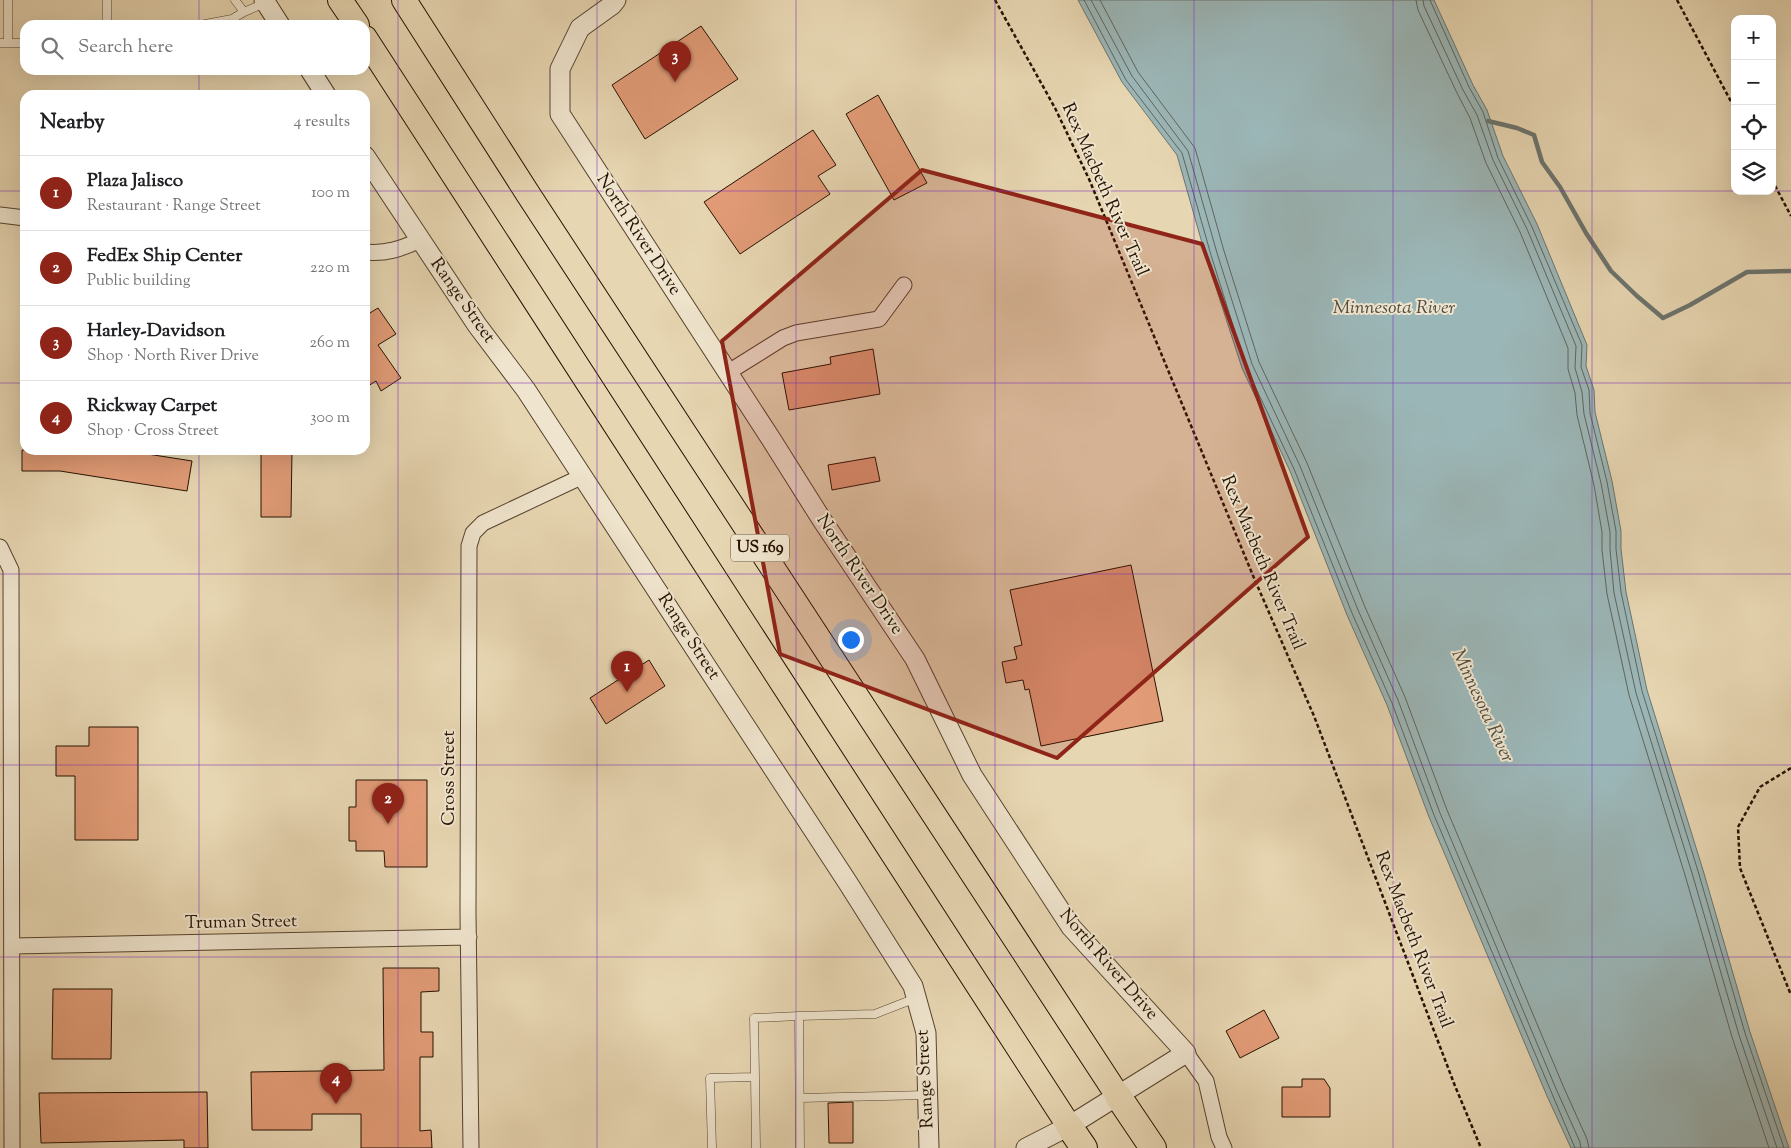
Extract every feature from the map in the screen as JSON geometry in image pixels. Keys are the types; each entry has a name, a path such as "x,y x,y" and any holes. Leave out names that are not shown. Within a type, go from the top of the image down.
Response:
{"highway":[{"path":"340,0 353,20"},
{"name":"US 169","path":"404,0 1152,1148"},
{"name":"US 169","path":"370,46 1084,1148"}],"street":[{"name":"North River Drive","path":"616,0 580,28 560,69 560,114 822,520 915,659 972,774 1071,927 1186,1053 1206,1081 1218,1137 1224,1148"},
{"path":"265,1 277,20"},
{"path":"313,75 323,90"},
{"name":"Range Street","path":"370,164 477,325 526,390 583,476 913,986 926,1033 929,1148"},
{"path":"0,216 20,218"},
{"path":"370,252 394,251 420,240"},
{"path":"727,373 783,338 796,333 879,319 904,285"},
{"name":"Cross Street","path":"471,1148 469,546 473,533 483,523 583,476"},
{"path":"0,547 11,570 12,1148"},
{"name":"Truman Street","path":"13,946 470,937"},
{"path":"1026,1148 1069,1126 1186,1053"}],"lane":[{"path":"8,0 4,43 20,43"},
{"path":"107,0 107,20"},
{"path":"236,0 244,12"},
{"path":"227,20 265,1"},
{"path":"756,1148 754,1018 876,1014 916,998"},
{"path":"799,1016 800,1148"},
{"path":"712,1148 710,1078 755,1077"},
{"path":"800,1098 927,1095"}],"path":[{"name":"Rex Macbeth River Trail","path":"995,0 1055,108 1089,179 1254,578 1314,716 1455,1086 1481,1148"},
{"path":"1677,0 1733,105"},
{"path":"1776,188 1791,216"},
{"path":"1791,768 1760,787 1738,827 1740,868 1791,995"}],"highlighted area":[{"path":"922,170 1202,244 1308,537 1057,758 780,654 722,341"}],"water":[{"name":"Minnesota River","path":"1078,0 1434,0 1473,85 1487,110 1503,156 1537,224 1587,345 1586,366 1594,390 1595,412 1612,481 1621,531 1626,592 1647,690 1703,870 1750,1032 1789,1148 1571,1148 1547,1096 1429,817 1387,705 1347,615 1290,471 1242,368 1206,257 1177,155 1122,82"}],"building":[{"path":"701,26 738,79 645,139 612,85"},
{"path":"878,95 927,183 894,200 846,114"},
{"path":"813,130 836,165 818,176 830,194 740,254 704,202"},
{"path":"378,308 396,334 378,345 401,378 381,391 376,381 370,385 370,313"},
{"path":"873,349 880,394 789,410 782,373 831,364 830,357"},
{"path":"22,455 154,455 192,461 187,491 60,471 22,471"},
{"path":"261,455 292,455 291,517 261,517"},
{"path":"875,457 880,481 832,490 828,465"},
{"path":"1131,565 1163,721 1041,746 1029,689 1025,690 1023,680 1006,683 1002,662 1017,659 1014,647 1022,645 1010,590"},
{"path":"649,660 665,686 606,724 590,698"},
{"path":"89,727 138,727 138,840 75,840 75,776 56,776 56,746 89,746"},
{"path":"356,780 427,780 427,867 385,867 384,851 356,851 356,841 349,841 349,807 356,807"},
{"path":"383,968 439,968 439,991 421,992 421,1032 433,1032 433,1057 420,1057 420,1131 431,1130 432,1148 361,1148 361,1114 312,1114 312,1130 252,1130 251,1072 384,1070"},
{"path":"53,989 112,989 111,1059 52,1059"},
{"path":"1264,1010 1279,1038 1240,1058 1226,1031"},
{"path":"1302,1079 1324,1079 1330,1088 1330,1117 1282,1117 1282,1087 1302,1087"},
{"path":"207,1092 208,1148 184,1148 184,1140 41,1143 39,1093"},
{"path":"853,1102 853,1143 829,1143 828,1103"}],"waterway":[{"path":"1488,121 1517,128 1534,135 1542,162 1560,187 1586,233 1611,271 1663,318 1690,305 1747,272 1791,271"}],"place":[{"name":"Harley-Davidson","path":"675,82"},
{"name":"Plaza Jalisco","path":"627,692"},
{"name":"FedEx Ship Center","path":"388,824"},
{"name":"Rickway Carpet","path":"336,1104"}]}
